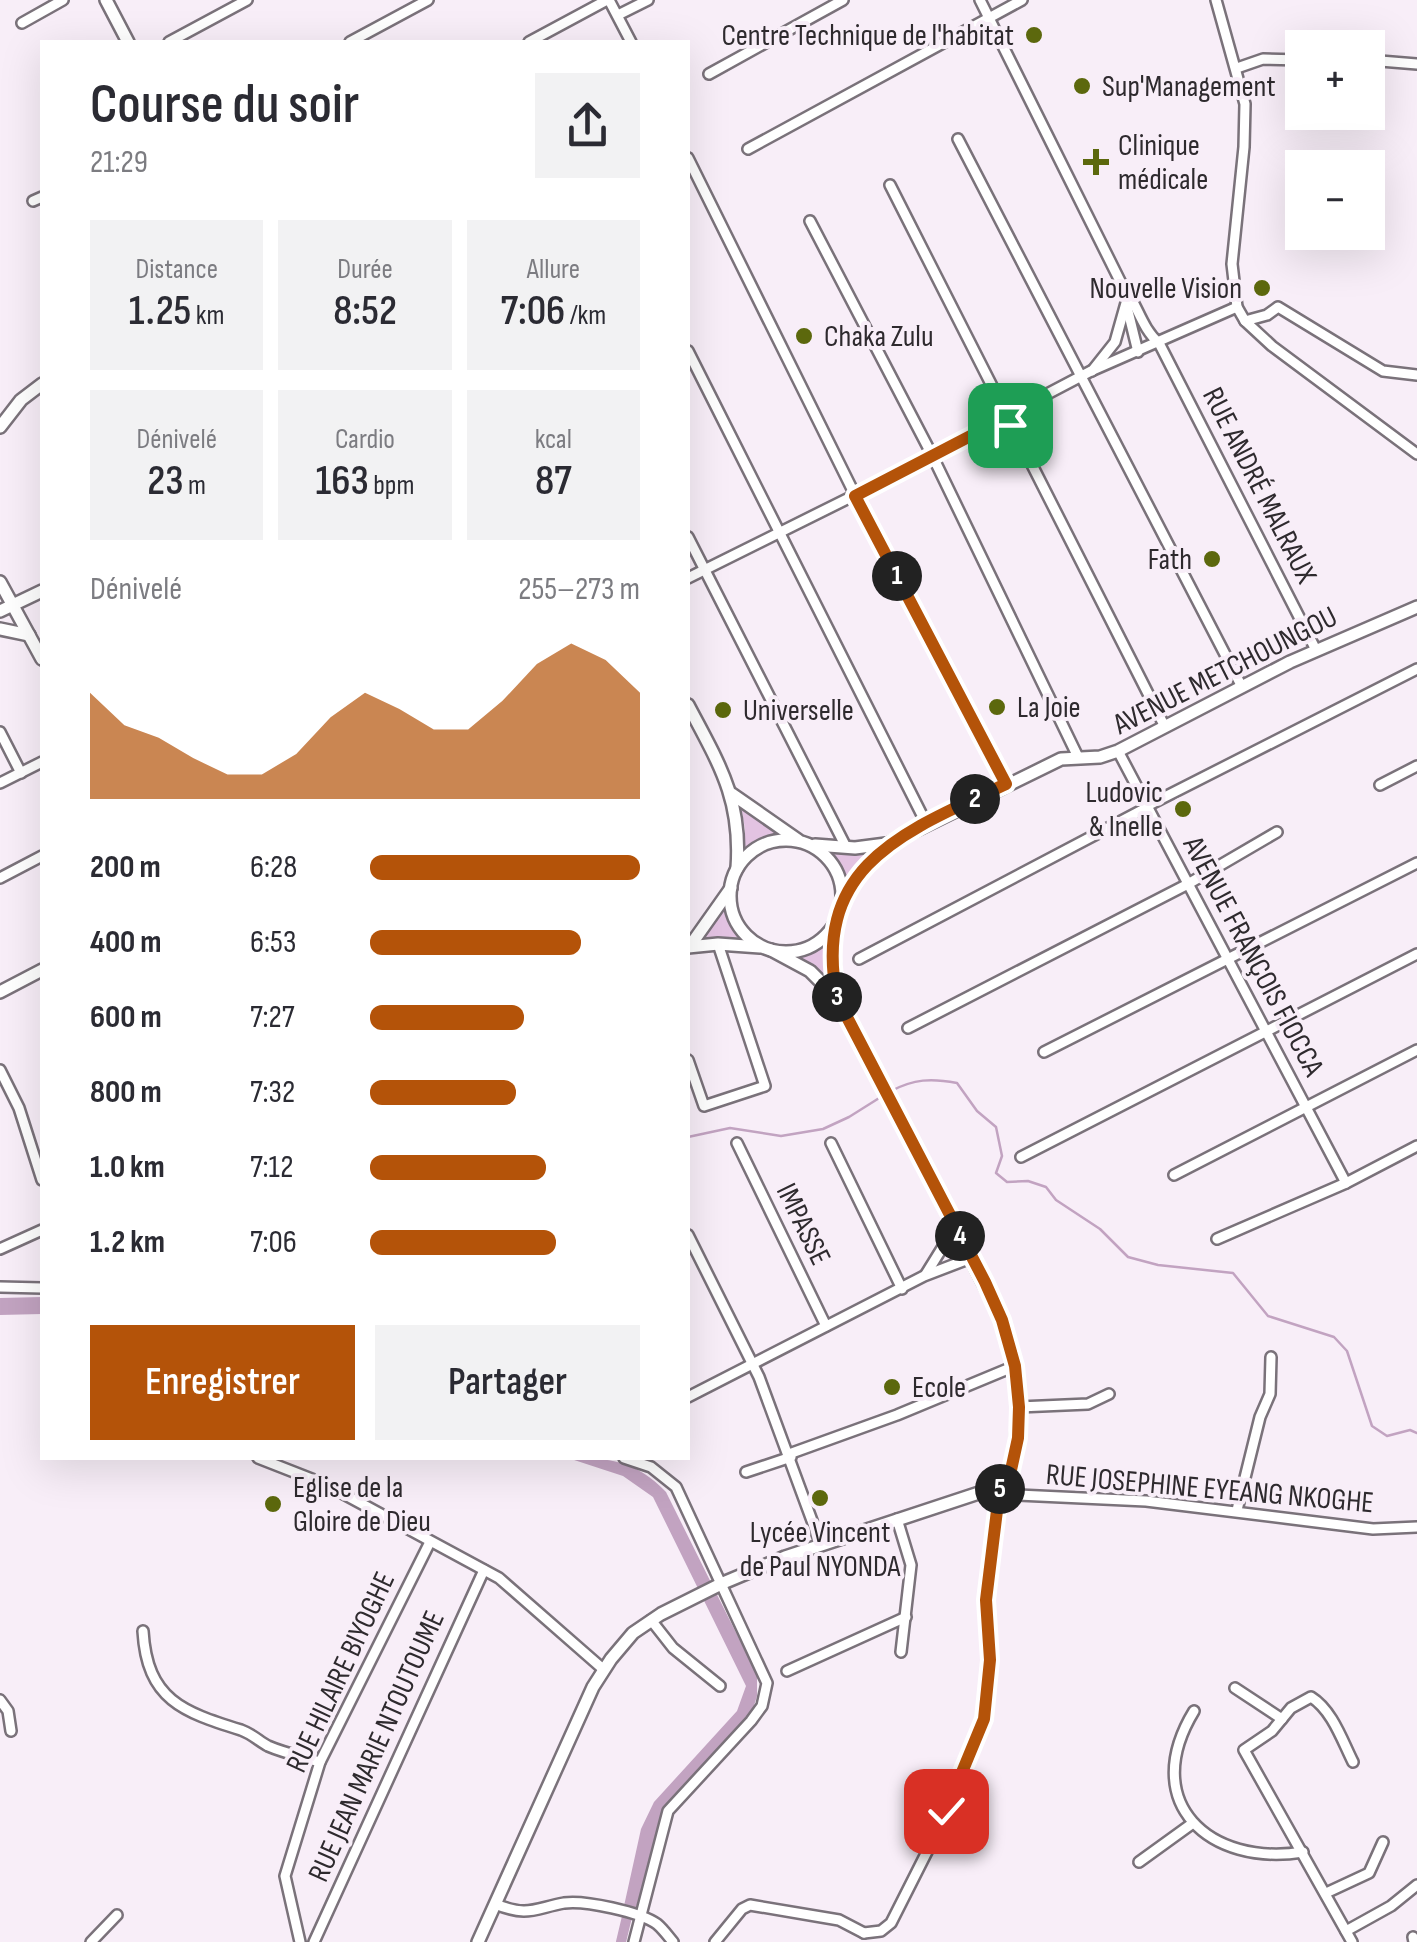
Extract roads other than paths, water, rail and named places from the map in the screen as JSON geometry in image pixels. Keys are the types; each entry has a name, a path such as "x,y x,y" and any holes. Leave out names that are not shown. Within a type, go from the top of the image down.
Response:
{"main road":[{"path":"106,0 127,40"},
{"path":"0,427 21,400 40,386"},
{"path":"1,584 19,595 39,592"},
{"path":"1,584 6,608 29,635"},
{"path":"6,608 39,592"},
{"path":"39,592 24,612 23,620 40,656"},
{"name":"AVENUE METCHOUNGOU","path":"890,843 1061,758 1118,752 1316,650 1417,607"},
{"path":"0,629 29,635"},
{"path":"690,709 732,794 738,842 737,868 730,888 690,945"},
{"path":"732,794 823,854 834,868 841,903"},
{"path":"737,868 763,844 781,840 846,847 890,843"},
{"path":"837,998 833,946 841,903 864,868 890,843"},
{"path":"478,1942 577,1720 603,1669 634,1633 720,1584 821,1545 1000,1486 1016,1454 1019,1407 1015,1366 1002,1320 950,1215 837,998 802,965 748,938 737,924 730,888"},
{"path":"690,946 804,949 818,942 837,917"},
{"path":"0,992 40,971"}],"street":[{"path":"22,22 62,0"},
{"path":"173,40 247,0"},
{"path":"354,40 428,0"},
{"path":"534,40 608,0 630,40"},
{"path":"618,15 648,0"},
{"path":"709,74 843,0"},
{"path":"980,0 1122,284 1142,350"},
{"path":"748,149 1022,0"},
{"path":"1216,0 1237,68 1246,121 1232,264 1237,307 1245,321 1272,346 1417,454"},
{"path":"1237,68 1263,59 1285,60"},
{"path":"1385,61 1417,64"},
{"path":"958,138 1242,687"},
{"path":"690,162 855,496 1006,784"},
{"path":"890,185 1165,727"},
{"path":"810,221 932,455 1078,758"},
{"name":"RUE ANDRÉ MALRAUX","path":"1122,284 1159,343 1316,650"},
{"path":"1092,372 1115,342 1126,303"},
{"path":"690,578 1081,377 1237,307"},
{"path":"1245,321 1267,315 1278,307 1383,372 1417,375"},
{"path":"1142,350 1144,322"},
{"path":"690,355 926,824"},
{"path":"690,542 846,847"},
{"path":"859,958 1417,669"},
{"path":"0,732 21,773"},
{"name":"AVENUE FRANÇOIS FIOCCA","path":"1118,752 1346,1183"},
{"path":"0,783 40,763"},
{"path":"1380,785 1417,766"},
{"path":"908,1028 1188,884 1278,832"},
{"path":"0,878 40,857"},
{"path":"1044,1052 1417,863"},
{"path":"690,1066 704,1106 765,1086 718,944"},
{"path":"1021,1157 1417,954"},
{"path":"1174,1175 1417,1050"},
{"path":"0,1070 19,1108 40,1174"},
{"name":"IMPASSE","path":"738,1143 826,1326"},
{"path":"831,1143 902,1289"},
{"path":"1217,1239 1346,1183 1417,1146"},
{"path":"924,1276 944,1245 950,1215"},
{"path":"0,1249 40,1231"},
{"path":"690,1239 753,1363 821,1545"},
{"path":"690,1396 924,1276 971,1258"},
{"path":"0,1287 40,1288"},
{"path":"1237,1510 1260,1417 1270,1394 1271,1357"},
{"path":"746,1472 1015,1366"},
{"path":"1019,1407 1088,1404 1109,1394"},
{"path":"263,1460 327,1485 499,1578 603,1669"},
{"path":"630,1460 651,1467 676,1487 766,1677 765,1698 751,1721 668,1811 637,1915 634,1942"},
{"path":"715,1942 750,1904 839,1920 862,1937 881,1931 892,1922 980,1735 989,1688 986,1600 1000,1486"},
{"name":"RUE JOSEPHINE EYEANG NKOGHE","path":"1000,1486 1018,1495 1146,1501 1373,1530 1417,1528"},
{"path":"898,1519 911,1565 901,1652"},
{"name":"RUE HILAIRE BIYOGHE","path":"300,1942 285,1876 320,1762 430,1542"},
{"name":"RUE JEAN MARIE NTOUTOUME","path":"314,1942 484,1570"},
{"path":"787,1671 906,1618"},
{"path":"652,1620 673,1648 720,1686"},
{"path":"143,1631 144,1652 151,1671 165,1696 176,1705 207,1722 320,1762"},
{"path":"1235,1688 1282,1719"},
{"path":"1352,1942 1244,1750 1266,1736 1298,1702 1316,1698 1353,1762"},
{"path":"0,1700 8,1711 11,1730"},
{"path":"1194,1711 1179,1747 1174,1777 1174,1792 1193,1823 1212,1838 1259,1855 1303,1852"},
{"path":"1139,1862 1193,1823"},
{"path":"1326,1894 1368,1874 1383,1842"},
{"path":"1346,1930 1391,1906 1417,1886"},
{"path":"496,1904 522,1913 567,1902 621,1911 657,1924 672,1942"},
{"path":"91,1942 117,1915"}],"waterway":[{"path":"891,1091 923,1081 957,1083 977,1111 996,1127 1002,1156 996,1173 1007,1182 1028,1181 1046,1187 1056,1200 1100,1229 1128,1257 1158,1265 1233,1273 1268,1316 1334,1337 1347,1351 1372,1426 1387,1436 1410,1430 1417,1433"},
{"path":"690,1137 730,1128 781,1136 823,1129 884,1095"},
{"path":"621,1942 630,1904"}],"place":[{"name":"Centre Technique de l'habitat","path":"1034,35"},
{"name":"Sup'Management","path":"1082,86"},
{"name":"Clinique médicale","path":"1096,162"},
{"name":"Nouvelle Vision","path":"1262,288"},
{"name":"Chaka Zulu","path":"804,336"},
{"name":"Fath","path":"1212,559"},
{"name":"La Joie","path":"997,707"},
{"name":"Universelle","path":"723,710"},
{"name":"Ludovic & Inelle","path":"1183,809"},
{"name":"Ecole","path":"892,1387"},
{"name":"Lycée Vincent de Paul NYONDA","path":"820,1498"},
{"name":"Eglise de la Gloire de Dieu","path":"273,1504"}]}
